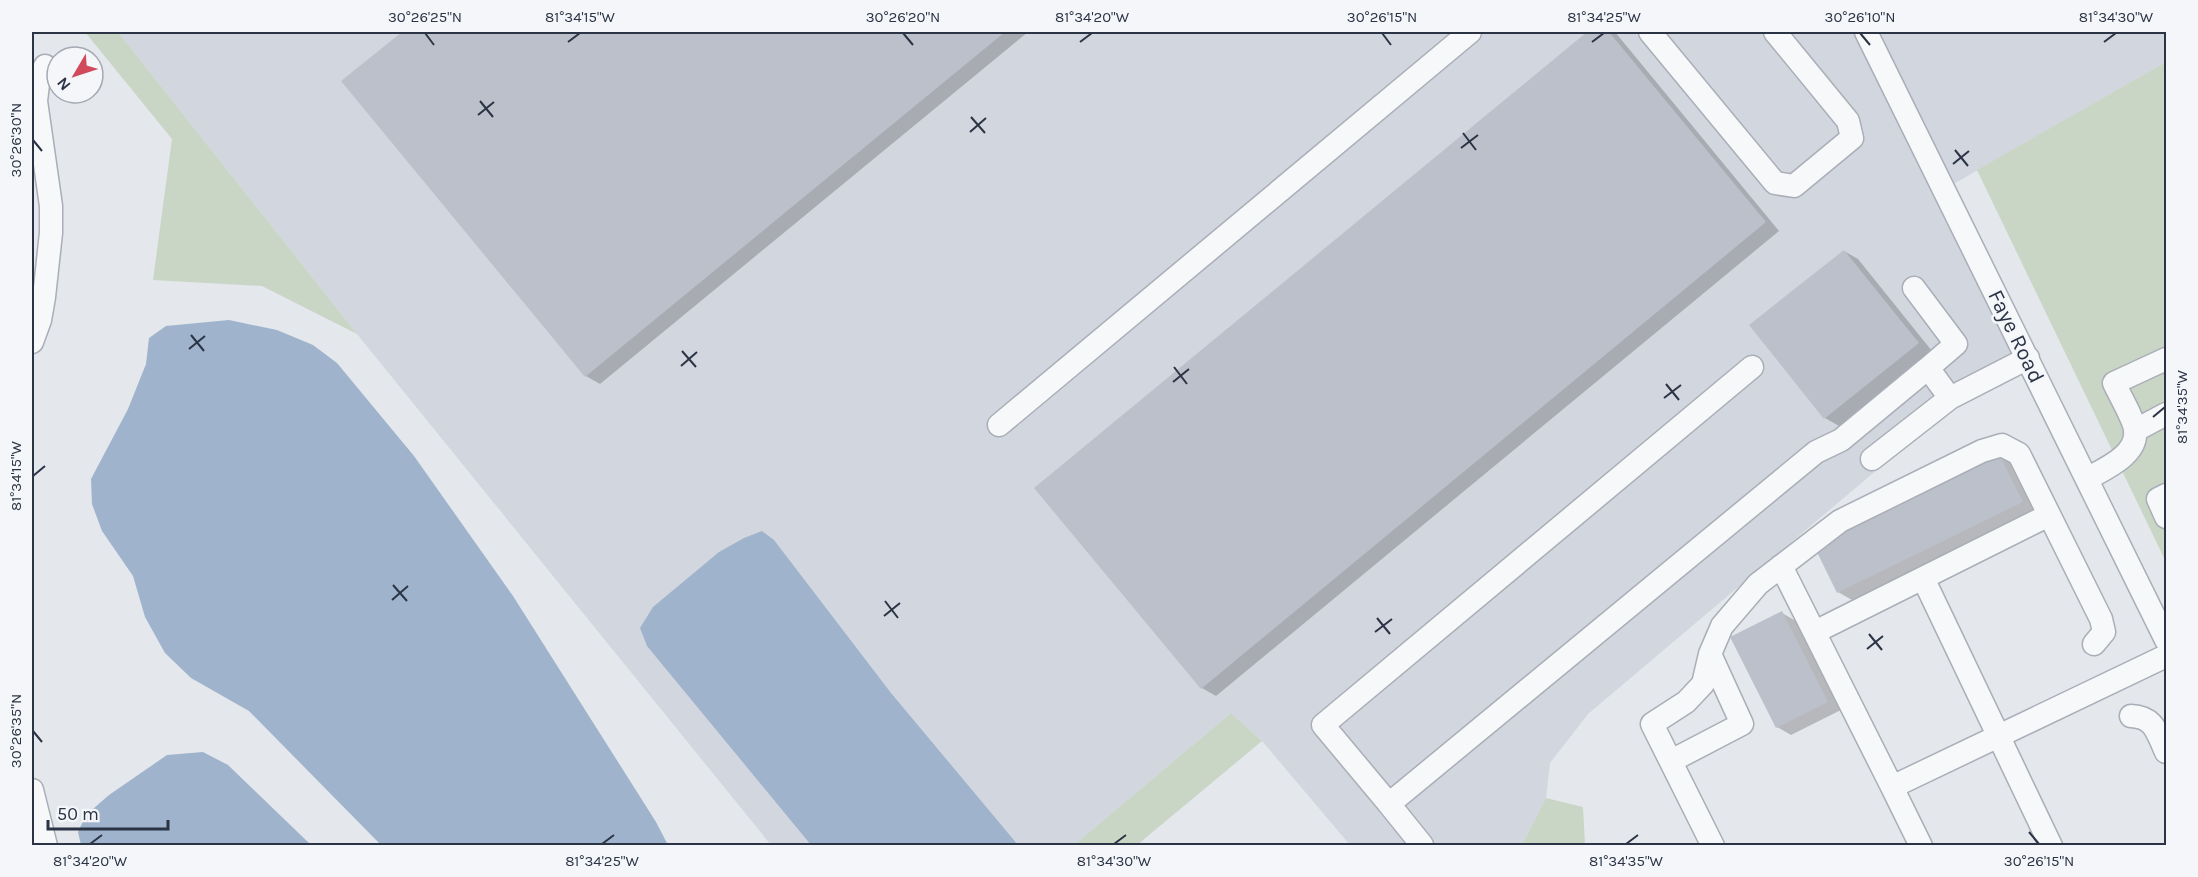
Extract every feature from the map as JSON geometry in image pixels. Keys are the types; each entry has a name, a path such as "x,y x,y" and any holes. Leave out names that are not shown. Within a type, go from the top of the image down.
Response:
{"street":[{"path":"999,425 1470,32"},
{"path":"1650,32 1775,183 1794,186 1852,138 1848,121 1782,34"},
{"name":"Faye Road","path":"1866,32 2166,640"},
{"path":"32,342 40,320 51,233 51,206 36,101 38,84 45,66"},
{"path":"1389,804 1816,452 1840,440 1956,344 1914,288"},
{"path":"1872,459 1950,398 2028,358"},
{"path":"2087,479 2119,459 2133,445 2136,430 2114,383 2166,359"},
{"path":"1422,845 1323,724 1752,367"},
{"path":"1928,368 1950,398"},
{"path":"2136,430 2166,414"},
{"path":"1713,846 1652,724 1686,702 1702,684 1710,654 1722,626 1758,584 1840,520 1982,451 2002,445 2019,454 2100,618 2103,632 2094,644"},
{"path":"2166,495 2158,499 2166,517"},
{"path":"1815,632 2049,515"},
{"path":"1781,566 1921,846"},
{"path":"1923,578 2051,846"},
{"path":"1671,761 1742,724 1710,654"},
{"path":"1892,787 2166,656"},
{"path":"2130,716 2143,716 2153,725 2166,752"},
{"path":"32,790 46,846"}],"shaded area":[{"path":"118,32 1857,32 2024,372 1949,409 1588,714 1550,763 1546,798 1522,845 1350,845 1262,741 1231,713 1074,845 771,845 357,334"},
{"path":"1877,32 2166,32 2166,62 1952,185"}],"green space":[{"path":"85,32 118,32 357,334 262,286 153,280 172,139 105,57 105,45 96,45"},
{"path":"2166,62 2166,562 1977,170"},
{"path":"1231,713 1262,741 1137,845 1074,845"},
{"path":"1546,798 1583,807 1585,845 1522,845"}],"water":[{"path":"229,320 277,330 313,345 337,363 414,456 513,596 656,822 668,845 381,845 249,711 191,678 165,653 145,617 133,576 102,531 92,504 91,479 128,409 146,364 149,338 166,326"},
{"path":"762,531 774,540 891,693 1018,845 811,845 647,646 640,628 653,607 719,552"},
{"path":"203,752 228,765 311,845 81,845 78,832 86,815 109,795 167,755"}],"building":[{"path":"402,32 1005,32 585,377 341,81"},
{"path":"1587,32 1609,32 1766,222 1201,689 1034,488"},
{"path":"1844,250 1919,343 1824,419 1749,325"},
{"path":"1998,452 2023,502 1837,593 1815,548 1842,535 1840,530"},
{"path":"1782,611 1828,702 1776,728 1730,637"}]}
